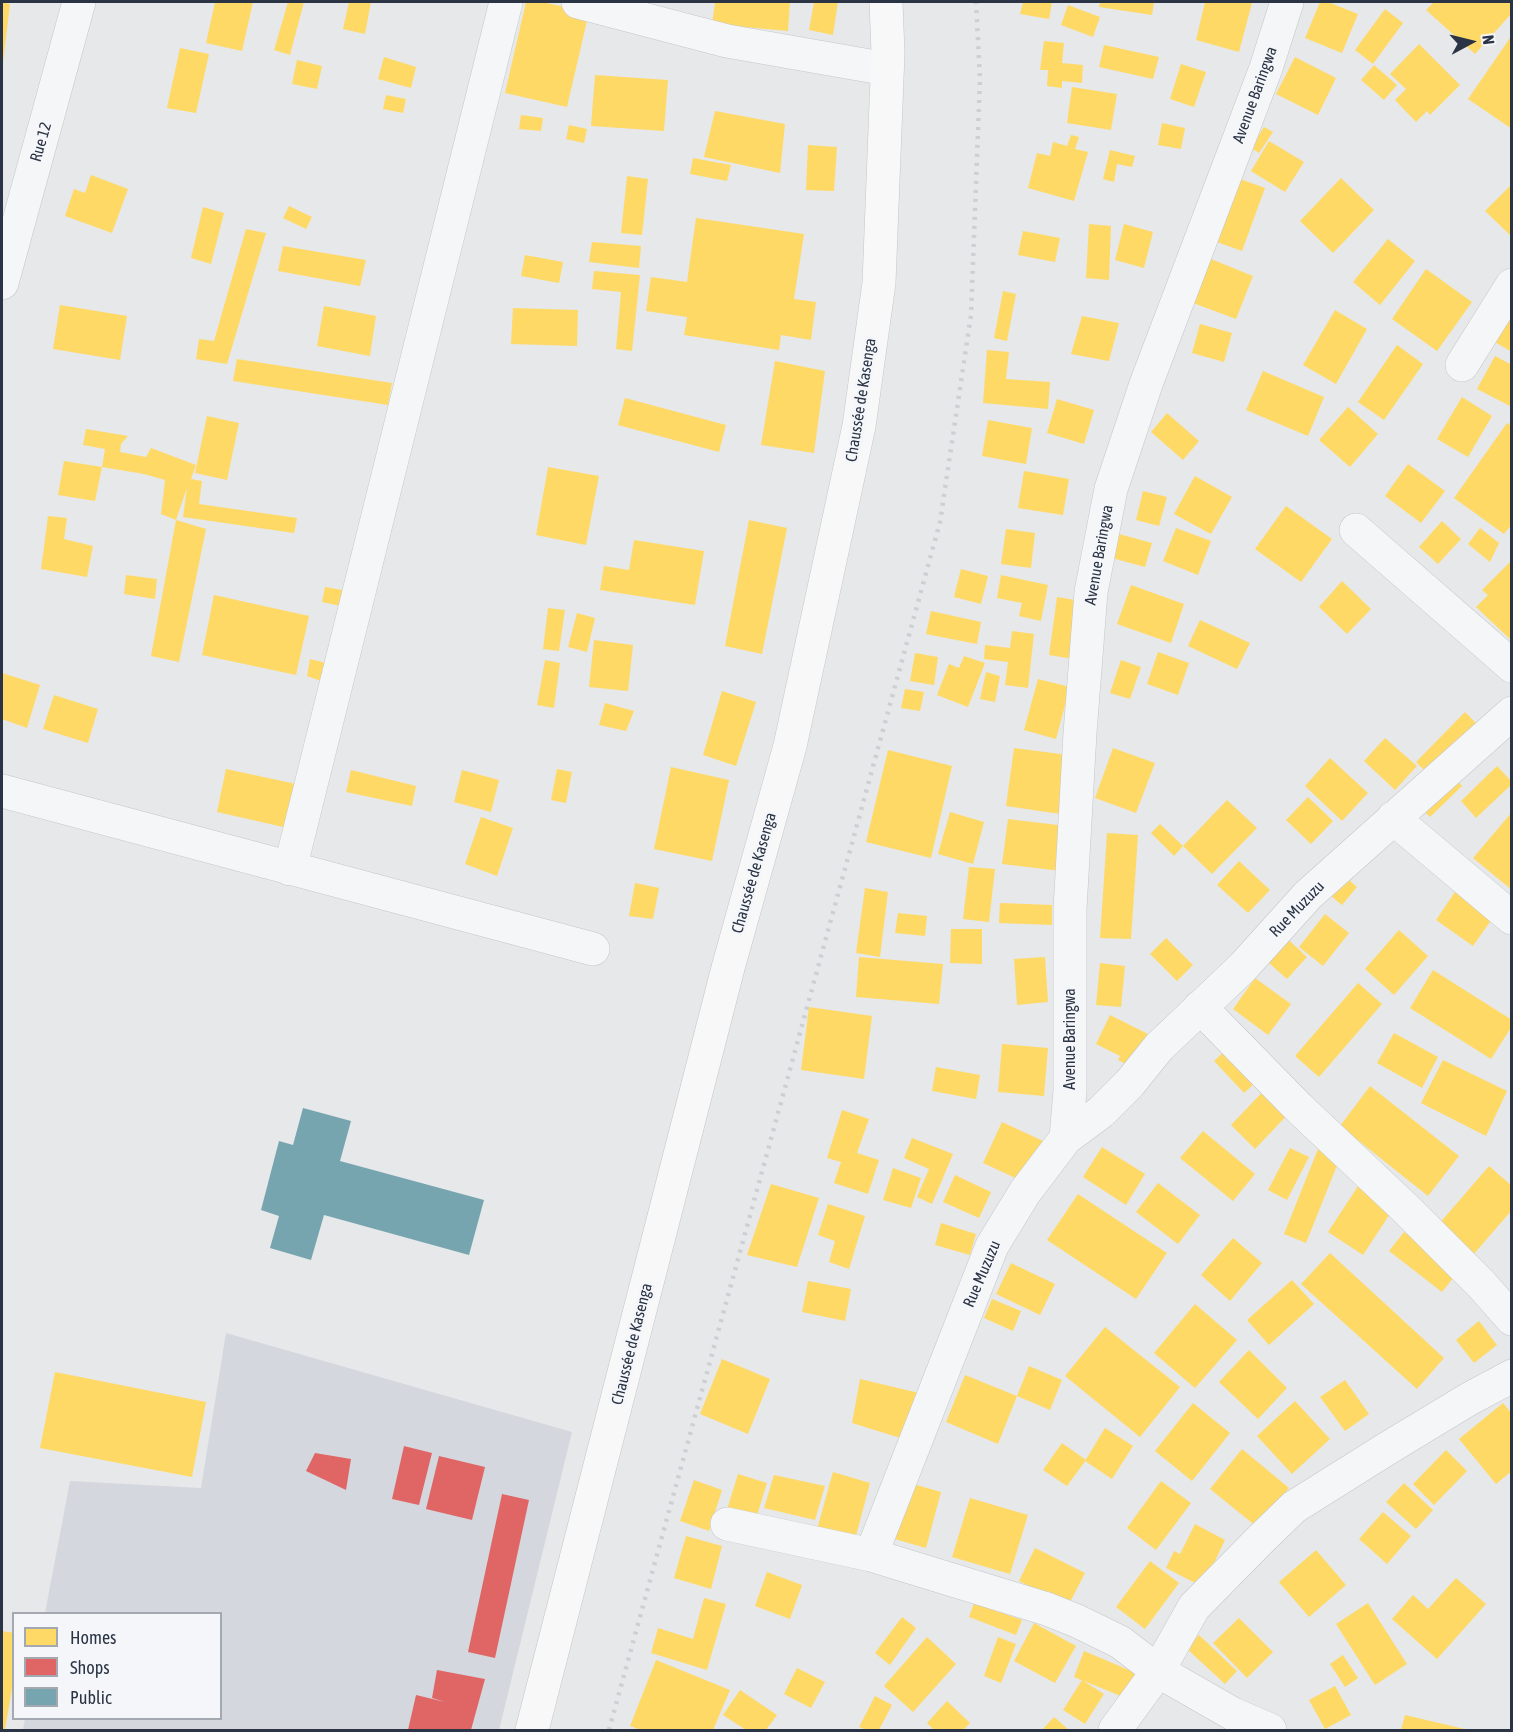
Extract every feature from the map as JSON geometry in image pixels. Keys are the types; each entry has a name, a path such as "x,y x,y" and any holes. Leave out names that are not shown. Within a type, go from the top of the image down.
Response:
{"main road":[{"name":"Chaussée de Kasenga","path":"532,1731 728,968 790,746 856,437 879,283 887,69 886,2"}],"street":[{"name":"Rue 12","path":"2,283 79,2"},
{"path":"290,869 506,2"},
{"path":"578,2 727,40 887,69"},
{"name":"Avenue Baringwa","path":"1066,1138 1070,1091 1070,909 1080,733 1091,592 1108,501 1146,384 1266,68 1287,2"},
{"path":"1462,365 1512,285"},
{"path":"1356,530 1512,666"},
{"name":"Rue Muzuzu","path":"871,1555 992,1246 1025,1192 1066,1138 1101,1112 1130,1083 1159,1047 1243,967 1308,895 1512,712"},
{"path":"2,791 593,949"},
{"path":"1393,818 1512,918"},
{"path":"1200,1007 1299,1108 1404,1207 1512,1318"},
{"path":"1115,1731 1158,1671 1194,1607 1294,1507 1428,1424 1512,1376"},
{"path":"727,1524 871,1555 1047,1609 1120,1642 1158,1671 1233,1714 1270,1731"}],"shaded area":[{"path":"226,1333 572,1432 499,1730 23,1730 25,1720 222,1720 222,1612 45,1612 70,1481 201,1488"}],"building: Homes":[{"path":"2,2 10,4 3,63 2,63"},
{"path":"215,2 253,2 242,51 206,43"},
{"path":"288,2 304,2 290,55 274,50"},
{"path":"349,2 371,2 365,34 343,29"},
{"path":"526,2 542,2 589,12 567,107 505,93"},
{"path":"715,2 790,2 788,31 712,24"},
{"path":"814,2 838,2 833,35 809,30"},
{"path":"1023,2 1052,2 1049,19 1020,14"},
{"path":"1100,2 1154,2 1152,15 1099,7"},
{"path":"1205,2 1252,3 1239,52 1196,40"},
{"path":"1320,2 1328,2 1358,14 1342,53 1305,38"},
{"path":"1434,2 1510,2 1512,13 1475,54 1426,10"},
{"path":"1068,5 1100,17 1093,37 1061,25"},
{"path":"1385,9 1403,23 1373,64 1355,50"},
{"path":"1512,35 1512,129 1468,99"},
{"path":"1044,41 1064,43 1062,63 1083,65 1082,83 1062,81 1062,88 1047,86 1048,70 1040,70"},
{"path":"1419,44 1460,85 1430,115 1427,111 1416,122 1395,100 1406,89 1390,74"},
{"path":"1104,45 1159,57 1153,79 1099,67"},
{"path":"180,48 209,54 196,113 167,108"},
{"path":"384,57 416,67 411,88 378,79"},
{"path":"1295,57 1336,78 1318,115 1276,94"},
{"path":"297,60 322,66 317,89 292,84"},
{"path":"1181,64 1206,72 1194,107 1170,99"},
{"path":"1374,65 1397,85 1384,100 1361,80"},
{"path":"595,75 668,80 664,131 591,126"},
{"path":"1072,87 1117,94 1111,130 1067,123"},
{"path":"386,95 406,99 403,113 383,109"},
{"path":"715,111 785,124 780,173 704,157"},
{"path":"521,115 543,118 541,131 519,129"},
{"path":"1162,123 1185,128 1181,149 1158,145"},
{"path":"569,125 587,129 584,143 566,139"},
{"path":"1264,127 1273,132 1259,153 1251,148"},
{"path":"1071,135 1079,137 1075,149 1088,152 1074,201 1028,188 1037,153 1050,156 1053,142 1067,146"},
{"path":"1269,141 1304,162 1285,192 1251,171"},
{"path":"808,145 837,147 834,191 806,190"},
{"path":"1110,150 1135,156 1132,167 1117,164 1114,182 1103,179"},
{"path":"693,158 731,165 727,181 690,174"},
{"path":"91,175 128,189 112,233 65,216 74,189 85,193"},
{"path":"627,176 648,179 642,235 621,233"},
{"path":"1341,178 1374,210 1333,253 1300,221"},
{"path":"1240,179 1265,188 1242,251 1217,242"},
{"path":"1512,184 1512,233 1510,235 1485,211"},
{"path":"289,206 312,217 306,229 283,218"},
{"path":"203,207 224,213 211,264 191,258"},
{"path":"696,218 804,234 794,299 816,302 811,340 781,335 779,350 684,335 687,317 646,311 651,277 687,282"},
{"path":"1089,224 1111,226 1109,280 1086,278"},
{"path":"1124,224 1153,232 1144,268 1115,260"},
{"path":"246,229 266,233 227,364 196,359 199,339 214,341"},
{"path":"1023,231 1060,238 1055,262 1018,255"},
{"path":"1388,239 1415,261 1380,305 1353,282"},
{"path":"592,242 641,246 639,268 589,262"},
{"path":"283,246 366,260 360,286 278,271"},
{"path":"525,255 563,262 559,283 521,276"},
{"path":"1211,259 1253,276 1236,319 1193,303"},
{"path":"1426,269 1472,302 1437,351 1392,319"},
{"path":"594,271 640,275 632,351 616,349 621,292 592,289"},
{"path":"1003,291 1016,294 1007,341 994,338"},
{"path":"60,305 127,316 120,360 53,349"},
{"path":"324,306 376,316 370,356 317,346"},
{"path":"513,308 578,310 577,346 511,344"},
{"path":"1512,309 1512,352 1493,341"},
{"path":"1335,310 1367,329 1336,384 1303,365"},
{"path":"1082,316 1119,323 1109,361 1071,354"},
{"path":"1200,324 1232,333 1224,362 1192,353"},
{"path":"1397,345 1423,364 1384,420 1358,402"},
{"path":"987,350 1009,352 1006,379 1050,382 1048,409 983,403"},
{"path":"1495,356 1512,365 1512,407 1477,389"},
{"path":"237,359 392,383 388,405 233,381"},
{"path":"775,361 825,371 814,453 761,445"},
{"path":"1263,371 1324,397 1308,436 1246,410"},
{"path":"1462,397 1492,416 1468,457 1437,439"},
{"path":"625,398 726,425 719,452 618,425"},
{"path":"1057,399 1094,410 1084,444 1047,433"},
{"path":"1348,407 1378,434 1350,467 1319,440"},
{"path":"1167,413 1199,441 1183,460 1151,432"},
{"path":"207,416 239,423 227,480 195,473"},
{"path":"988,420 1032,428 1026,464 982,456"},
{"path":"1507,423 1512,426 1512,524 1504,534 1454,498"},
{"path":"86,429 128,436 121,444 120,452 146,457 151,448 196,465 191,479 202,481 199,504 297,518 294,533 183,517 187,488 176,520 161,514 165,480 102,467 105,449 83,445"},
{"path":"64,461 102,467 95,501 58,495"},
{"path":"1408,464 1445,491 1421,523 1385,496"},
{"path":"548,467 599,476 586,545 536,535"},
{"path":"1024,471 1069,479 1063,515 1018,508"},
{"path":"1195,476 1232,497 1211,534 1174,514"},
{"path":"1143,491 1167,497 1159,526 1136,520"},
{"path":"1286,506 1332,539 1301,582 1255,549"},
{"path":"48,516 67,518 64,539 93,546 87,577 41,569"},
{"path":"176,520 206,529 179,662 151,656"},
{"path":"749,520 787,528 762,654 725,646"},
{"path":"1442,521 1461,539 1438,564 1419,547"},
{"path":"1176,528 1211,541 1198,575 1163,561"},
{"path":"1480,528 1499,543 1490,562 1468,544"},
{"path":"1006,529 1035,533 1031,568 1001,564"},
{"path":"1108,531 1152,543 1145,567 1101,555"},
{"path":"634,540 704,551 695,605 600,590 604,566 629,570"},
{"path":"1512,560 1512,641 1476,607 1488,595 1482,590"},
{"path":"961,569 988,576 981,604 954,597"},
{"path":"126,575 157,579 155,599 124,594"},
{"path":"1001,575 1048,585 1041,621 1019,616 1022,603 997,598"},
{"path":"1342,581 1371,609 1347,634 1319,607"},
{"path":"1131,585 1184,604 1171,643 1117,624"},
{"path":"325,587 348,591 345,607 322,602"},
{"path":"214,595 309,616 296,675 202,655"},
{"path":"1057,597 1081,601 1073,659 1049,655"},
{"path":"548,608 565,610 559,651 543,649"},
{"path":"931,611 981,622 977,644 926,634"},
{"path":"577,613 595,618 587,652 568,647"},
{"path":"1200,620 1250,643 1237,669 1188,646"},
{"path":"1012,631 1034,634 1028,688 1005,685 1008,662 984,659 985,645 1010,648"},
{"path":"594,640 633,645 628,691 589,687"},
{"path":"1158,652 1189,663 1178,695 1147,684"},
{"path":"915,653 938,657 934,685 910,681"},
{"path":"964,656 985,663 968,707 937,695 949,664 959,668"},
{"path":"310,659 330,664 324,682 307,676"},
{"path":"545,660 560,663 554,708 537,705"},
{"path":"1121,660 1141,667 1130,699 1110,693"},
{"path":"986,672 1000,676 995,702 980,699"},
{"path":"2,673 40,685 27,728 2,719"},
{"path":"1038,679 1070,687 1056,739 1024,730"},
{"path":"905,689 924,692 920,711 901,708"},
{"path":"722,691 756,702 736,766 703,755"},
{"path":"54,695 98,709 88,743 43,729"},
{"path":"605,703 634,711 626,731 599,725"},
{"path":"1465,712 1476,723 1427,773 1416,762"},
{"path":"1385,738 1417,766 1395,790 1364,761"},
{"path":"1014,748 1076,756 1067,815 1006,806"},
{"path":"1113,748 1155,763 1136,813 1095,798"},
{"path":"888,750 952,766 931,858 866,842"},
{"path":"1330,758 1368,793 1342,821 1305,786"},
{"path":"1497,766 1512,784 1476,818 1461,801"},
{"path":"671,767 729,780 712,861 654,849"},
{"path":"226,769 301,785 292,829 217,812"},
{"path":"557,769 572,772 566,803 551,800"},
{"path":"351,770 416,786 412,806 346,792"},
{"path":"462,770 499,780 491,812 454,802"},
{"path":"1450,773 1462,786 1430,817 1418,805"},
{"path":"1308,797 1333,821 1311,844 1286,820"},
{"path":"1227,800 1257,828 1212,874 1183,846"},
{"path":"950,812 984,822 973,864 938,854"},
{"path":"1512,812 1512,890 1473,858"},
{"path":"481,817 513,828 497,876 465,864"},
{"path":"1008,819 1066,826 1061,871 1002,864"},
{"path":"1160,824 1183,846 1174,856 1151,833"},
{"path":"1107,833 1138,835 1131,939 1100,938"},
{"path":"1239,861 1270,890 1248,913 1217,885"},
{"path":"969,867 995,869 989,922 963,919"},
{"path":"1355,875 1350,881 1357,887 1342,905 1327,893"},
{"path":"635,883 659,888 653,919 629,916"},
{"path":"1461,883 1499,909 1473,946 1436,920"},
{"path":"865,888 888,892 880,957 856,953"},
{"path":"1000,903 1052,905 1052,925 999,923"},
{"path":"898,913 927,916 925,936 895,933"},
{"path":"1325,914 1349,933 1323,966 1299,947"},
{"path":"951,929 982,929 982,964 950,963"},
{"path":"1399,930 1428,956 1394,995 1365,969"},
{"path":"1281,933 1307,957 1287,979 1261,956"},
{"path":"1166,938 1193,965 1177,981 1150,954"},
{"path":"859,957 943,964 939,1004 856,997"},
{"path":"1045,957 1048,1002 1017,1005 1014,959"},
{"path":"1100,963 1125,966 1121,1007 1096,1005"},
{"path":"1433,970 1512,1020 1512,1026 1491,1059 1410,1008"},
{"path":"1255,978 1291,1004 1268,1035 1233,1009"},
{"path":"1358,983 1382,1004 1319,1077 1295,1056"},
{"path":"809,1007 872,1016 864,1079 801,1070"},
{"path":"1110,1015 1154,1037 1138,1070 1118,1060 1120,1056 1096,1044"},
{"path":"1394,1033 1438,1057 1422,1088 1377,1063"},
{"path":"1233,1043 1263,1076 1244,1093 1214,1061"},
{"path":"1002,1044 1048,1048 1044,1096 998,1092"},
{"path":"1443,1060 1507,1091 1486,1136 1421,1103"},
{"path":"936,1067 980,1075 976,1099 932,1091"},
{"path":"1271,1083 1296,1106 1255,1149 1231,1125"},
{"path":"1370,1086 1459,1156 1428,1196 1340,1126"},
{"path":"842,1110 869,1119 857,1153 879,1160 868,1194 834,1183 841,1162 827,1158"},
{"path":"1002,1122 1043,1141 1024,1182 983,1163"},
{"path":"1203,1131 1255,1174 1233,1201 1180,1158"},
{"path":"912,1138 953,1154 932,1204 917,1197 929,1169 904,1158"},
{"path":"1102,1147 1145,1174 1126,1205 1083,1177"},
{"path":"1290,1148 1309,1157 1287,1200 1268,1190"},
{"path":"1318,1149 1340,1158 1306,1243 1284,1234"},
{"path":"1489,1166 1512,1186 1512,1210 1466,1263 1432,1232"},
{"path":"893,1168 921,1178 911,1208 883,1200"},
{"path":"955,1175 991,1192 979,1218 943,1202"},
{"path":"1362,1180 1397,1203 1363,1255 1328,1232"},
{"path":"1158,1183 1200,1215 1178,1244 1136,1212"},
{"path":"771,1184 819,1198 797,1267 747,1255"},
{"path":"1078,1194 1167,1253 1136,1299 1047,1240"},
{"path":"828,1204 865,1216 849,1269 829,1262 835,1241 818,1235"},
{"path":"941,1223 976,1234 970,1255 935,1245"},
{"path":"1404,1232 1457,1273 1442,1292 1389,1251"},
{"path":"1233,1238 1262,1263 1230,1301 1201,1275"},
{"path":"1330,1253 1444,1358 1417,1389 1301,1284"},
{"path":"1011,1263 1055,1284 1040,1315 996,1294"},
{"path":"1292,1280 1314,1304 1269,1345 1247,1320"},
{"path":"808,1281 851,1289 845,1321 802,1312"},
{"path":"992,1299 1021,1311 1013,1331 984,1318"},
{"path":"1195,1304 1237,1340 1195,1388 1154,1353"},
{"path":"1479,1321 1497,1345 1474,1363 1456,1340"},
{"path":"1105,1327 1180,1387 1140,1437 1065,1376"},
{"path":"1249,1350 1287,1388 1258,1419 1219,1382"},
{"path":"722,1359 770,1379 748,1434 700,1414"},
{"path":"1029,1366 1062,1380 1050,1410 1017,1396"},
{"path":"55,1372 206,1402 192,1477 40,1448"},
{"path":"965,1375 1017,1396 998,1444 946,1422"},
{"path":"860,1379 919,1393 910,1441 852,1423"},
{"path":"1345,1380 1369,1414 1345,1431 1320,1397"},
{"path":"1295,1401 1330,1439 1292,1474 1257,1436"},
{"path":"1193,1403 1230,1433 1192,1481 1155,1451"},
{"path":"1503,1403 1512,1414 1512,1471 1496,1484 1459,1439"},
{"path":"1105,1428 1133,1446 1112,1479 1085,1461"},
{"path":"1062,1443 1086,1460 1067,1486 1043,1470"},
{"path":"1242,1449 1289,1488 1257,1527 1210,1489"},
{"path":"1446,1450 1467,1471 1434,1505 1413,1484"},
{"path":"833,1472 870,1483 853,1547 814,1540"},
{"path":"738,1474 767,1483 754,1525 725,1516"},
{"path":"774,1475 825,1486 815,1520 764,1508"},
{"path":"694,1480 722,1490 709,1531 680,1521"},
{"path":"1161,1481 1191,1503 1156,1550 1127,1528"},
{"path":"906,1482 941,1492 926,1548 891,1538"},
{"path":"1404,1483 1433,1510 1416,1529 1386,1502"},
{"path":"970,1498 1028,1515 1010,1574 952,1557"},
{"path":"1383,1512 1411,1536 1387,1564 1359,1539"},
{"path":"1195,1524 1225,1540 1205,1588 1166,1568 1174,1551 1180,1554"},
{"path":"686,1536 722,1546 711,1589 674,1578"},
{"path":"1035,1548 1085,1573 1068,1606 1019,1581"},
{"path":"1316,1550 1346,1585 1309,1617 1279,1582"},
{"path":"1150,1561 1179,1583 1145,1629 1116,1607"},
{"path":"767,1572 802,1585 790,1619 755,1606"},
{"path":"1456,1578 1486,1604 1437,1659 1392,1619 1413,1595 1428,1609"},
{"path":"704,1598 726,1604 707,1670 651,1653 658,1628 693,1639"},
{"path":"974,1603 1022,1620 1016,1635 969,1617"},
{"path":"1368,1603 1407,1664 1375,1685 1336,1624"},
{"path":"902,1617 916,1628 890,1665 875,1653"},
{"path":"1239,1618 1273,1652 1247,1678 1213,1643"},
{"path":"1034,1623 1076,1646 1055,1683 1014,1661"},
{"path":"2,1631 12,1633 12,1688 5,1730 2,1730"},
{"path":"1199,1635 1237,1671 1225,1684 1186,1648"},
{"path":"927,1637 956,1664 913,1712 884,1686"},
{"path":"998,1637 1016,1644 1001,1683 984,1676"},
{"path":"1084,1651 1143,1676 1133,1701 1074,1677"},
{"path":"1343,1655 1358,1678 1345,1687 1330,1664"},
{"path":"656,1660 730,1690 713,1730 641,1730 630,1726"},
{"path":"797,1668 825,1682 811,1708 784,1694"},
{"path":"1082,1680 1104,1694 1085,1724 1063,1710"},
{"path":"1335,1686 1351,1715 1325,1729 1309,1700"},
{"path":"740,1690 777,1715 766,1730 746,1730 723,1715"},
{"path":"875,1696 892,1705 879,1730 867,1730 859,1727"},
{"path":"947,1701 970,1723 963,1730 934,1730 927,1723"},
{"path":"1405,1715 1469,1730 1401,1730"},
{"path":"1054,1717 1069,1730 1042,1730"}],"building: Shops":[{"path":"404,1446 432,1453 419,1505 392,1499"},
{"path":"315,1453 351,1459 346,1490 306,1471"},
{"path":"439,1456 485,1467 472,1520 426,1509"},
{"path":"502,1494 529,1500 495,1658 468,1652"},
{"path":"437,1670 485,1679 471,1730 408,1730 416,1695 445,1702 432,1698"}],"building: Public":[{"path":"303,1108 351,1121 340,1161 484,1200 469,1255 324,1215 311,1260 270,1248 279,1216 261,1210 279,1141 293,1145"}],"railway":[{"path":"609,1730 940,522 971,315 980,79 976,2"}]}
